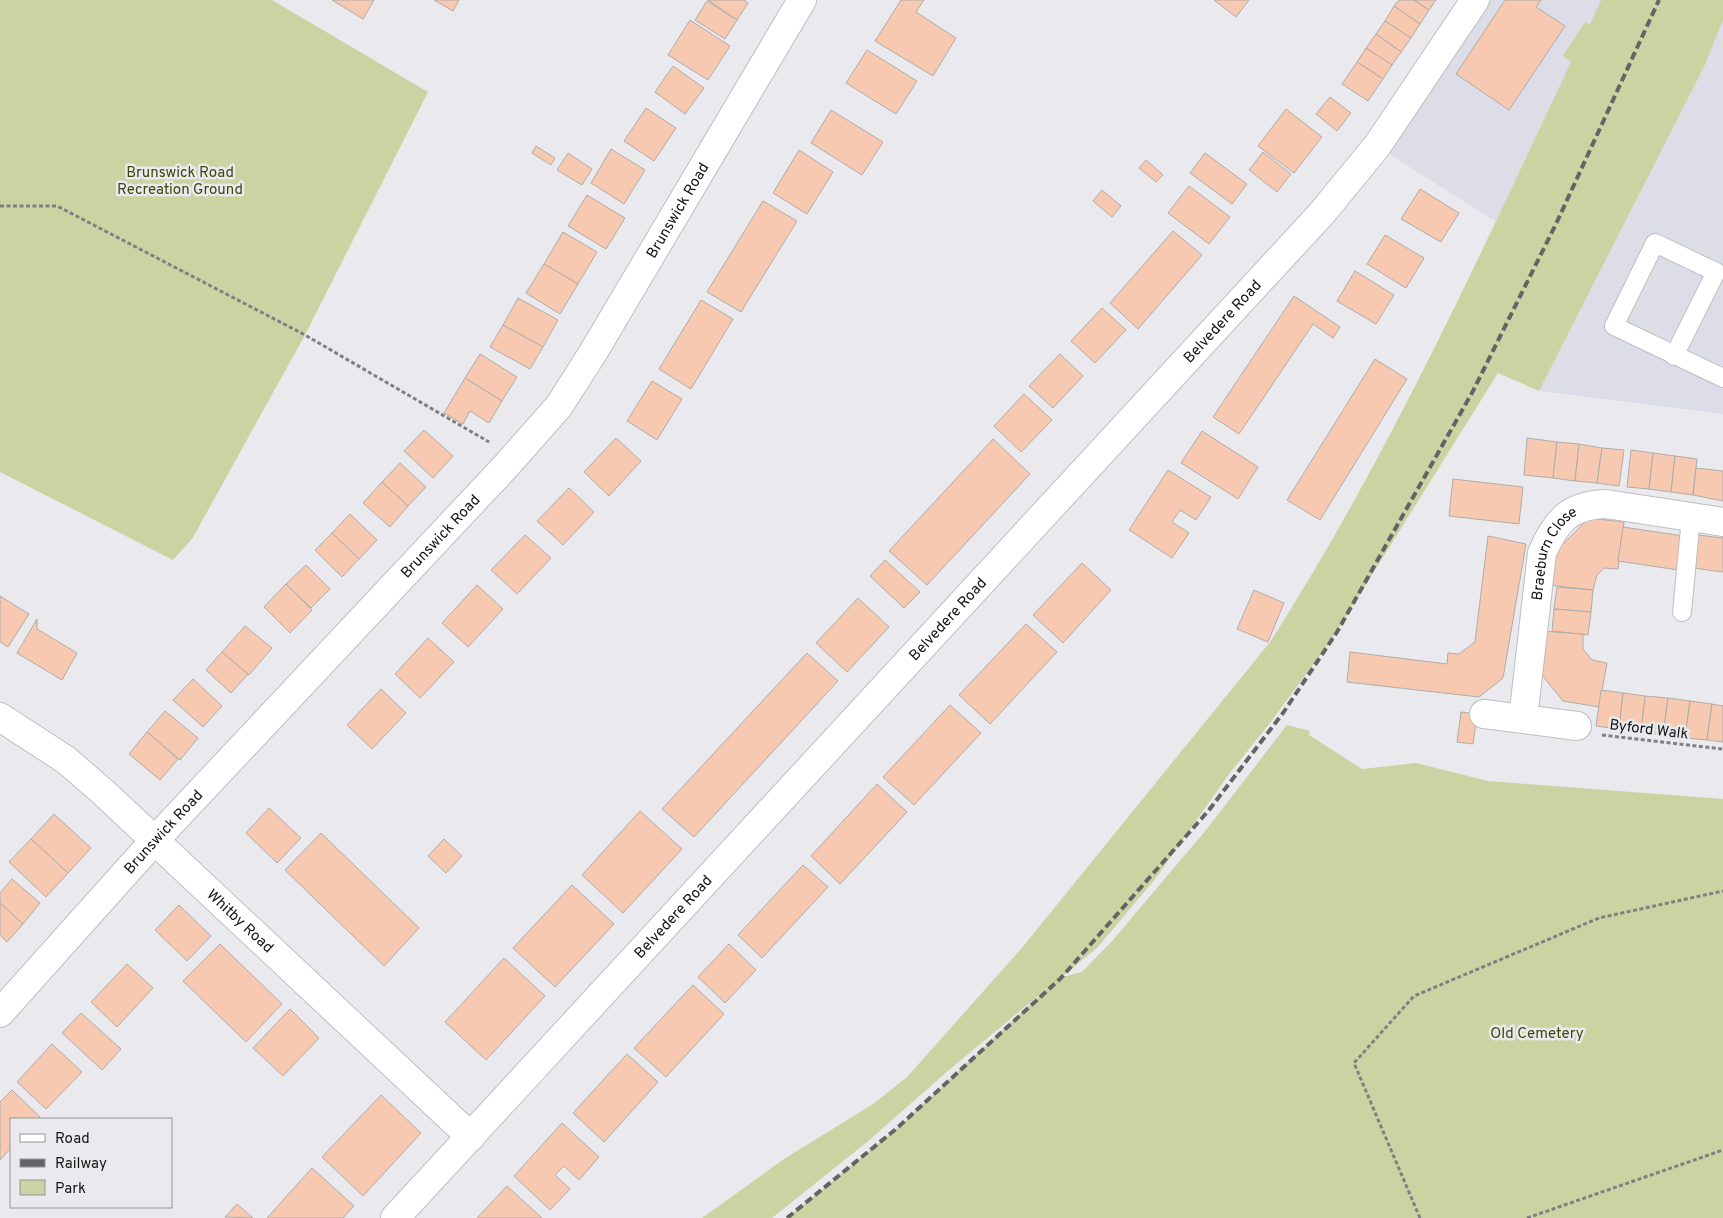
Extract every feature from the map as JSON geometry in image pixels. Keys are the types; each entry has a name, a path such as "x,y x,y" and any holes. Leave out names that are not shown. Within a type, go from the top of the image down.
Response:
{"street":[{"name":"Brunswick Road","path":"0,1013 154,841 499,473 559,406 594,351 802,0"},
{"name":"Belvedere Road","path":"395,1218 1322,213 1377,146 1475,0"},
{"name":"Braeburn Close","path":"1523,719 1542,553 1551,532 1564,517 1591,504 1606,504 1723,522"},
{"path":"1484,714 1577,726"},
{"name":"Whitby Road","path":"0,717 66,760 103,792 471,1137"}],"lane":[{"path":"1674,356 1716,272 1655,243 1614,326 1674,356 1723,378"},
{"path":"1682,612 1691,518"}],"path":[{"path":"0,206 57,206 305,335 495,445"},
{"name":"Byford Walk","path":"1577,726 1580,732 1723,749"},
{"path":"1420,1218 1354,1063 1414,996 1599,918 1723,891"},
{"path":"1527,1218 1723,1150"}],"shaded area":[{"path":"1488,0 1601,0 1496,222 1386,152"},
{"path":"1723,20 1723,414 1539,391 1705,65"}],"green space":[{"name":"Brunswick Road Recreation Ground","path":"0,0 272,0 428,92 305,335 192,539 173,560 0,472"},
{"name":"Old Cemetery","path":"1601,0 1723,0 1723,20 1705,65 1539,391 1498,373 1332,639 1270,723 1229,774 1156,878 1097,948 1062,977 1082,972 1113,940 1206,830 1287,725 1310,731 1309,735 1362,769 1416,763 1488,781 1723,799 1723,1218 787,1218 896,1129 1050,986 949,1070 867,1142 772,1218 702,1218 784,1159 873,1104 907,1077 1021,949 1270,642 1313,572 1393,430 1466,284 1571,62 1563,56 1585,22 1590,24"}],"building":[{"path":"332,0 374,0 363,19"},
{"path":"434,0 459,0 453,11"},
{"path":"708,0 744,0 748,3 737,20"},
{"path":"901,0 924,0 916,12 956,38 933,76 875,41"},
{"path":"1214,0 1249,0 1236,17"},
{"path":"1399,0 1414,0 1429,10 1420,24 1394,6"},
{"path":"1414,0 1436,0 1429,10"},
{"path":"1505,0 1541,0 1536,7 1565,26 1509,110 1456,74"},
{"path":"707,1 737,20 725,39 695,20"},
{"path":"1394,6 1420,24 1411,38 1385,21"},
{"path":"690,20 730,46 708,80 668,55"},
{"path":"1385,21 1411,38 1401,52 1376,34"},
{"path":"1376,34 1401,52 1392,65 1366,48"},
{"path":"1366,48 1392,65 1383,79 1357,62"},
{"path":"867,50 917,81 896,114 846,83"},
{"path":"1357,62 1383,79 1368,101 1342,84"},
{"path":"673,66 704,88 685,114 655,92"},
{"path":"1330,97 1351,113 1337,131 1316,114"},
{"path":"646,108 676,128 654,161 624,141"},
{"path":"1286,109 1322,137 1294,173 1258,146"},
{"path":"831,110 883,142 862,175 811,143"},
{"path":"536,146 555,158 551,165 532,153"},
{"path":"611,149 645,170 624,204 591,183"},
{"path":"799,150 833,172 807,214 773,193"},
{"path":"1263,152 1291,174 1277,192 1249,170"},
{"path":"568,153 592,169 582,185 557,170"},
{"path":"1205,153 1247,184 1232,204 1190,173"},
{"path":"1146,160 1163,175 1156,182 1139,168"},
{"path":"1189,186 1230,217 1209,244 1168,213"},
{"path":"1420,189 1459,213 1441,242 1401,219"},
{"path":"1102,190 1121,206 1112,217 1093,201"},
{"path":"587,195 625,218 606,249 568,226"},
{"path":"763,201 797,221 741,312 707,292"},
{"path":"1173,231 1202,255 1138,329 1110,303"},
{"path":"563,232 597,252 578,284 544,264"},
{"path":"1385,235 1424,258 1406,288 1367,264"},
{"path":"544,264 578,284 560,314 526,293"},
{"path":"1355,271 1394,295 1376,324 1337,301"},
{"path":"1294,296 1340,327 1333,338 1313,324 1239,434 1213,417"},
{"path":"518,298 558,320 543,347 503,325"},
{"path":"701,300 733,319 691,389 659,369"},
{"path":"1102,308 1126,330 1095,363 1071,341"},
{"path":"503,325 543,347 530,369 490,347"},
{"path":"480,354 517,377 502,401 465,378"},
{"path":"1060,354 1083,376 1053,408 1029,386"},
{"path":"1375,359 1407,379 1320,520 1287,500"},
{"path":"465,378 502,401 489,423 470,411 463,424 444,413"},
{"path":"652,381 682,399 657,440 627,421"},
{"path":"1024,394 1052,420 1021,452 994,426"},
{"path":"424,430 453,456 433,478 404,451"},
{"path":"1202,431 1258,467 1238,499 1181,463"},
{"path":"616,438 641,461 609,496 584,472"},
{"path":"1527,438 1557,442 1553,478 1524,475"},
{"path":"993,439 1030,474 927,585 889,551"},
{"path":"1557,442 1579,444 1575,481 1553,478"},
{"path":"1579,444 1602,448 1597,483 1575,481"},
{"path":"1602,448 1624,450 1619,486 1597,483"},
{"path":"1631,450 1653,453 1649,489 1627,487"},
{"path":"1653,453 1675,456 1671,492 1649,489"},
{"path":"1675,456 1697,459 1693,495 1671,492"},
{"path":"400,463 426,487 408,506 382,482"},
{"path":"1696,468 1723,471 1723,501 1693,495"},
{"path":"1168,470 1211,497 1196,520 1180,510 1172,522 1189,533 1172,558 1129,530"},
{"path":"1453,479 1523,487 1519,524 1449,516"},
{"path":"382,482 408,506 390,527 363,503"},
{"path":"569,488 594,512 563,545 537,521"},
{"path":"350,514 377,540 359,559 332,533"},
{"path":"1589,518 1624,522 1618,569 1604,568 1597,575 1593,590 1549,585 1558,549"},
{"path":"1623,527 1683,536 1678,570 1618,561"},
{"path":"332,533 359,559 342,577 315,550"},
{"path":"525,535 551,558 517,594 491,570"},
{"path":"1698,535 1723,538 1723,572 1693,568"},
{"path":"1488,536 1526,544 1503,678 1479,697 1347,682 1350,652 1447,664 1448,653 1459,654 1475,642"},
{"path":"885,560 920,592 904,608 870,576"},
{"path":"1082,563 1111,590 1063,643 1033,615"},
{"path":"306,565 330,589 311,608 286,584"},
{"path":"286,584 312,610 290,633 264,607"},
{"path":"477,585 503,609 468,647 442,623"},
{"path":"1557,587 1593,590 1591,612 1554,609"},
{"path":"1254,590 1284,603 1268,642 1237,629"},
{"path":"0,596 29,614 8,647 0,642"},
{"path":"858,598 889,627 847,672 816,643"},
{"path":"1554,609 1591,612 1588,635 1552,631"},
{"path":"37,619 37,629 77,653 62,680 17,653"},
{"path":"1026,624 1057,652 990,724 959,695"},
{"path":"245,626 272,648 249,675 222,652"},
{"path":"1541,631 1583,634 1583,649 1592,660 1607,663 1599,707 1563,701 1541,674"},
{"path":"428,638 454,662 420,698 395,674"},
{"path":"222,652 248,674 231,693 206,670"},
{"path":"807,653 838,681 694,837 662,809"},
{"path":"193,679 222,706 203,727 173,700"},
{"path":"381,689 406,713 372,749 347,725"},
{"path":"1601,690 1623,693 1619,729 1596,726"},
{"path":"1623,693 1645,696 1641,732 1619,729"},
{"path":"1645,696 1668,698 1663,735 1641,732"},
{"path":"1668,698 1690,701 1685,738 1663,735"},
{"path":"1690,701 1712,704 1707,740 1685,738"},
{"path":"1712,704 1723,706 1723,742 1707,740"},
{"path":"950,705 981,733 914,805 883,777"},
{"path":"165,711 198,738 180,760 147,732"},
{"path":"1461,712 1477,714 1473,744 1457,742"},
{"path":"147,732 178,759 160,780 129,754"},
{"path":"877,784 907,812 840,884 811,856"},
{"path":"269,808 301,838 277,863 246,833"},
{"path":"640,811 682,849 623,913 582,875"},
{"path":"54,814 91,848 68,873 31,839"},
{"path":"321,833 419,928 384,966 285,870"},
{"path":"31,839 68,873 46,897 9,862"},
{"path":"444,839 462,856 446,873 428,856"},
{"path":"803,865 828,887 762,958 738,935"},
{"path":"12,879 40,903 23,924 0,903 0,893"},
{"path":"572,885 614,924 555,987 513,948"},
{"path":"0,903 23,924 7,942 0,935"},
{"path":"179,905 211,936 187,961 155,930"},
{"path":"220,944 282,1004 246,1042 183,981"},
{"path":"729,944 756,970 725,1003 698,977"},
{"path":"504,958 545,996 486,1060 445,1022"},
{"path":"127,964 153,988 117,1027 91,1002"},
{"path":"693,985 724,1014 666,1077 634,1048"},
{"path":"290,1009 319,1038 283,1076 253,1048"},
{"path":"81,1013 121,1049 102,1070 62,1033"},
{"path":"52,1044 82,1072 46,1109 17,1082"},
{"path":"627,1054 658,1082 604,1142 573,1113"},
{"path":"12,1090 40,1117 10,1118 10,1149 0,1160 0,1102"},
{"path":"381,1095 421,1133 363,1196 322,1157"},
{"path":"562,1123 599,1157 579,1180 564,1166 555,1175 570,1189 550,1210 514,1176"},
{"path":"312,1168 354,1206 343,1218 267,1218"},
{"path":"507,1186 542,1218 477,1218"},
{"path":"237,1204 253,1218 225,1217"}],"railway":[{"path":"787,1218 896,1129 1061,978 1209,810 1283,713 1337,632 1473,391 1556,224 1659,0"}]}
